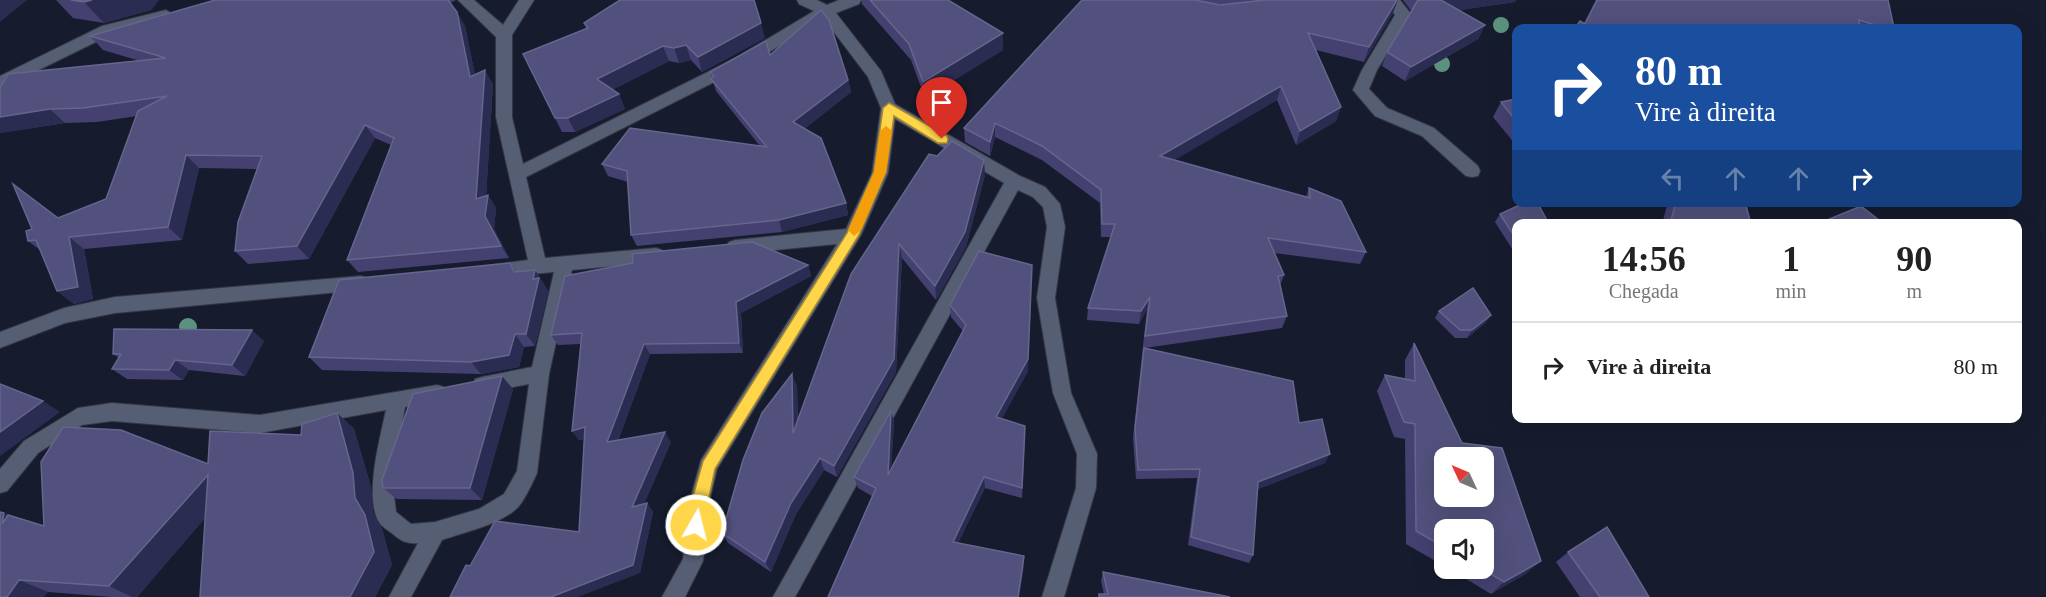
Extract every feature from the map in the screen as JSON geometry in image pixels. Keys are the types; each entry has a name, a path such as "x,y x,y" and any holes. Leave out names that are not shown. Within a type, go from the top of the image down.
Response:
{"street":[{"path":"465,0 504,35"},
{"path":"527,0 504,35 504,117 538,267"},
{"path":"678,596 693,561 698,507 708,466 852,235 880,172 889,108 875,75 826,11 804,0"},
{"path":"517,174 739,63 826,11 854,0"},
{"path":"1392,0 1403,14 1390,39 1367,73 1361,90 1381,112 1428,132 1472,171"},
{"path":"0,83 107,30 182,10"},
{"path":"889,108 1014,182 1039,192 1052,204 1056,227 1046,298 1062,393 1087,454 1086,488 1053,597"},
{"path":"784,597 1014,182"},
{"path":"716,249 852,235"},
{"path":"467,273 670,253"},
{"path":"396,401 382,478 387,517 408,534 435,532 484,517 511,501 527,473 540,374 565,264"},
{"path":"0,340 64,316 115,305 373,282"},
{"path":"0,484 31,447 78,417 112,412 260,424 540,374"},
{"path":"400,597 435,532"}],"building":[{"path":"215,0 448,0 457,12 470,77 485,70 476,199 488,195 485,216 501,246 347,260 394,138 365,125 297,246 235,251 238,222 262,156 186,155 168,227 69,237 78,287 57,291 36,240 28,241 26,231 32,229 13,184 58,218 106,199 138,111 167,96 0,117 0,88 8,74 166,58 90,36"},
{"path":"620,0 754,0 761,23 698,57 686,45 674,48 663,46 597,79 619,94 568,118 555,118 523,54 588,28 584,23"},
{"path":"870,0 948,0 1003,33 923,82 909,44"},
{"path":"1082,0 1195,0 1220,5 1265,0 1397,0 1369,47 1308,33 1341,107 1300,131 1281,86 1160,156 1310,198 1309,188 1341,201 1366,252 1268,238 1284,275 1278,276 1287,316 1145,336 1150,297 1141,311 1088,308 1115,224 1102,224 1101,190 1042,146 995,123 990,142 964,128"},
{"path":"1418,0 1441,0 1485,25 1411,67 1387,52"},
{"path":"1597,0 1888,0 1893,24 1872,24 1859,20 1860,24 1585,24"},
{"path":"821,10 829,20 848,80 793,122 821,138 846,203 779,220 631,235 627,171 602,164 630,128 767,147 711,79 714,76 710,72 766,41 770,55"},
{"path":"1512,100 1512,116 1501,102"},
{"path":"952,141 984,160 965,232 935,286 899,244 894,359 834,466 820,458 791,503 765,562 722,533 743,460 762,413 792,374 793,433 851,274 929,154 937,156"},
{"path":"1515,207 1540,207 1546,219 1512,219 1512,233 1500,214"},
{"path":"1675,207 1746,207 1750,219 1671,219"},
{"path":"1862,207 1878,219 1829,219"},
{"path":"752,242 808,265 736,302 739,343 644,344 607,442 665,432 632,507 647,503 633,565 551,597 450,597 466,565 470,566 495,521 579,532 585,427 572,431 582,333 551,335 565,276 633,263 632,254"},
{"path":"979,251 1032,265 1028,359 996,417 1025,426 1022,488 984,477 953,542 1024,556 1018,597 828,597 876,488 854,477 891,411 888,475 966,325 950,305"},
{"path":"510,263 514,272 535,270 533,279 539,278 526,334 515,334 509,355 471,362 309,357 339,280"},
{"path":"1473,288 1491,315 1472,330 1460,330 1439,311"},
{"path":"114,329 252,330 232,365 175,360 169,370 112,369 121,354 113,354"},
{"path":"1414,343 1462,443 1494,447 1502,448 1541,561 1504,582 1494,576 1494,519 1434,519 1434,541 1416,531 1415,424 1404,422 1385,375 1415,381"},
{"path":"1144,348 1293,381 1299,423 1322,419 1330,454 1258,482 1253,555 1191,537 1200,469 1138,470 1135,428"},
{"path":"502,376 470,488 383,488 382,480 413,394"},
{"path":"0,384 43,401 0,432"},
{"path":"337,413 353,473 355,498 365,515 374,552 350,597 200,597 208,475 109,586 19,580 7,597 0,597 0,512 4,513 2,524 8,515 44,526 41,462 63,427 121,430 208,464 210,431 301,435 302,424"},
{"path":"1607,527 1649,597 1600,597 1568,552"},
{"path":"1103,572 1230,597 1099,597 1099,594 1108,594"}],"slow traffic":[{"path":"854,230 880,172 886,131"}],"route":[{"path":"696,525 708,466 852,235 880,172 889,108 942,139"}]}
